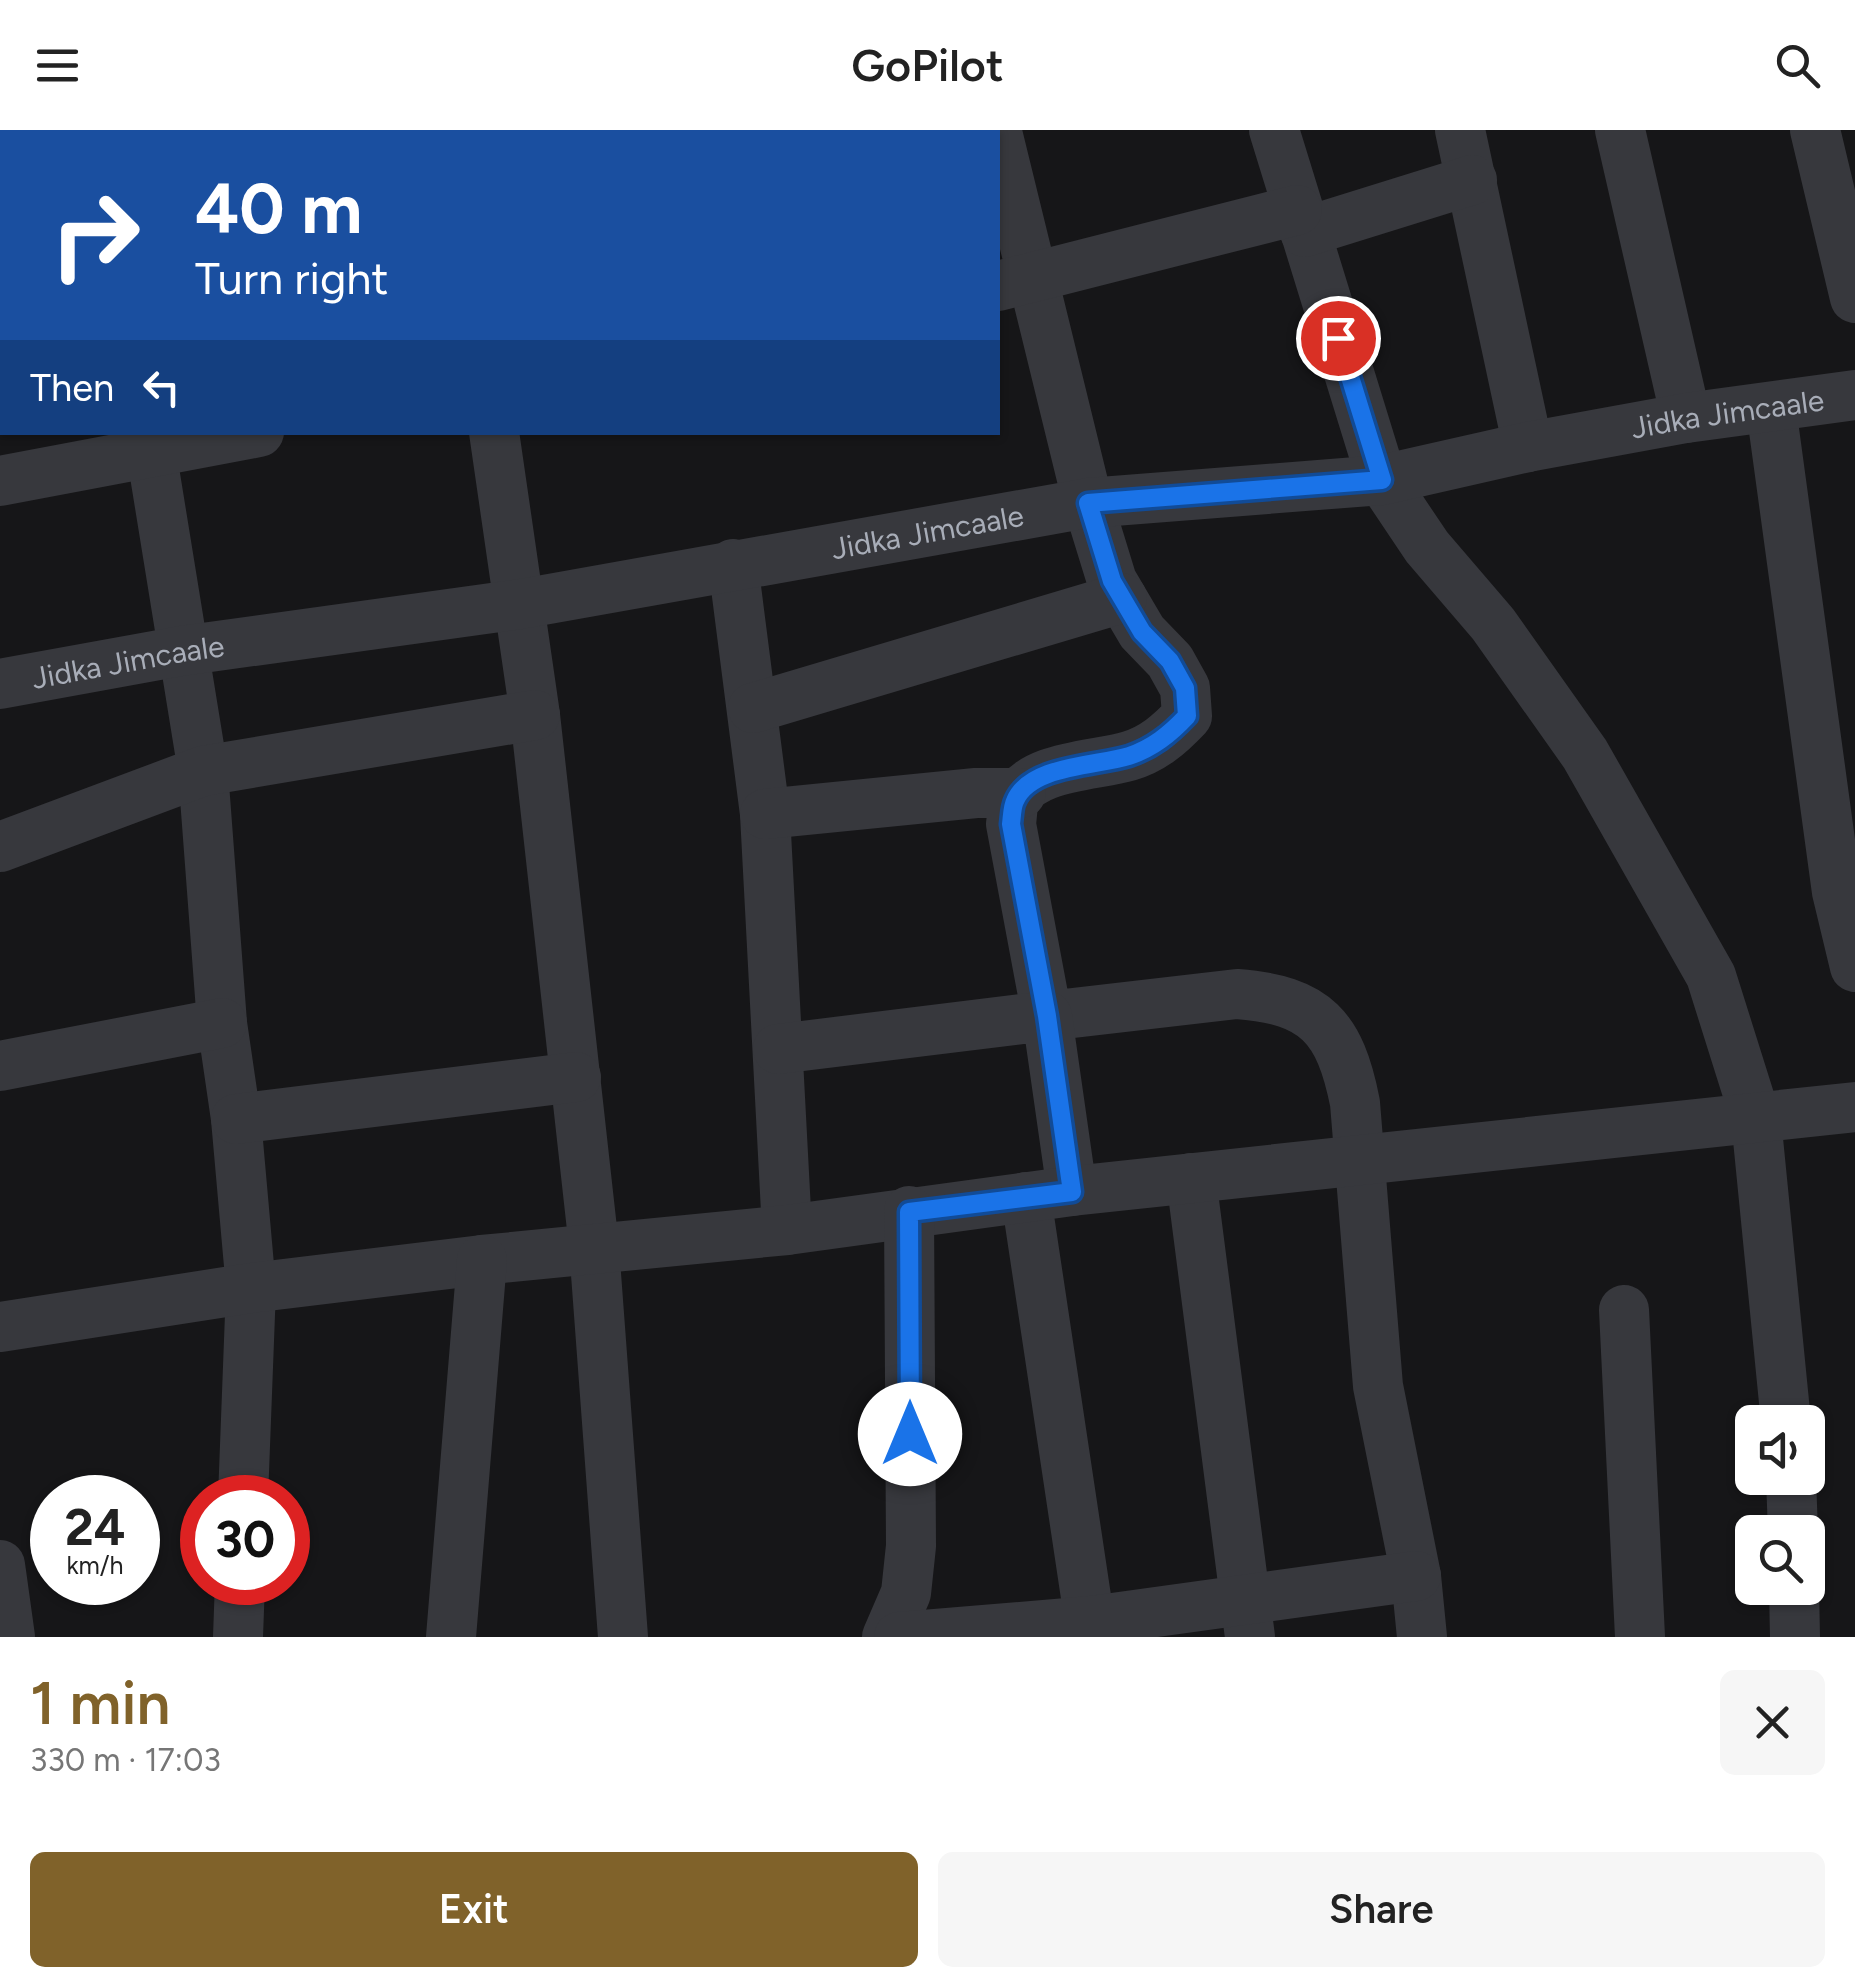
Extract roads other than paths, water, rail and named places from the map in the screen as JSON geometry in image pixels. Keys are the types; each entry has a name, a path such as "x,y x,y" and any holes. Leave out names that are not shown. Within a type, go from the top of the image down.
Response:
{"street":[{"path":"1274,130 1382,480 1427,547 1493,624 1585,754 1711,976 1756,1119 1784,1405"},
{"path":"1460,130 1528,447"},
{"path":"1620,130 1686,418"},
{"path":"1815,130 1855,298"},
{"path":"1000,157 1016,282 1112,581 1142,632 1170,661 1185,688 1187,716 1165,738 1130,756 1045,776 1028,785 1015,799 1011,824 1047,1016 1049,1194 1092,1629"},
{"path":"1016,282 1472,180"},
{"name":"Jidka Jimcaale","path":"0,684 182,651 521,604 1088,503 1382,480 1528,447 1686,418 1855,395"},
{"path":"1771,408 1837,892 1855,967"},
{"path":"0,481 149,442 226,435"},
{"path":"494,435 521,604 576,1078 594,1247 623,1637"},
{"path":"149,442 203,772 222,1022 236,1120 251,1288 244,1475"},
{"path":"734,564 765,814 787,1230"},
{"path":"753,708 1122,598"},
{"path":"0,847 203,772 535,715"},
{"path":"765,814 976,793 1021,793"},
{"path":"778,1049 1237,994 1269,997 1302,1008 1329,1031 1347,1064 1355,1102 1378,1386 1416,1576 1422,1637"},
{"path":"0,1066 222,1022"},
{"path":"236,1120 576,1078"},
{"path":"0,1327 251,1288 482,1260 787,1230 1049,1194 1855,1107"},
{"path":"1190,1178 1248,1619"},
{"path":"888,1637 906,1593 910,1546 909,1212"},
{"path":"451,1637 482,1260"},
{"path":"1624,1310 1640,1637"},
{"path":"0,1566 10,1637"},
{"path":"900,1637 1248,1619 1416,1576"},
{"path":"238,1637 239,1605"},
{"path":"1794,1605 1795,1637"}]}
